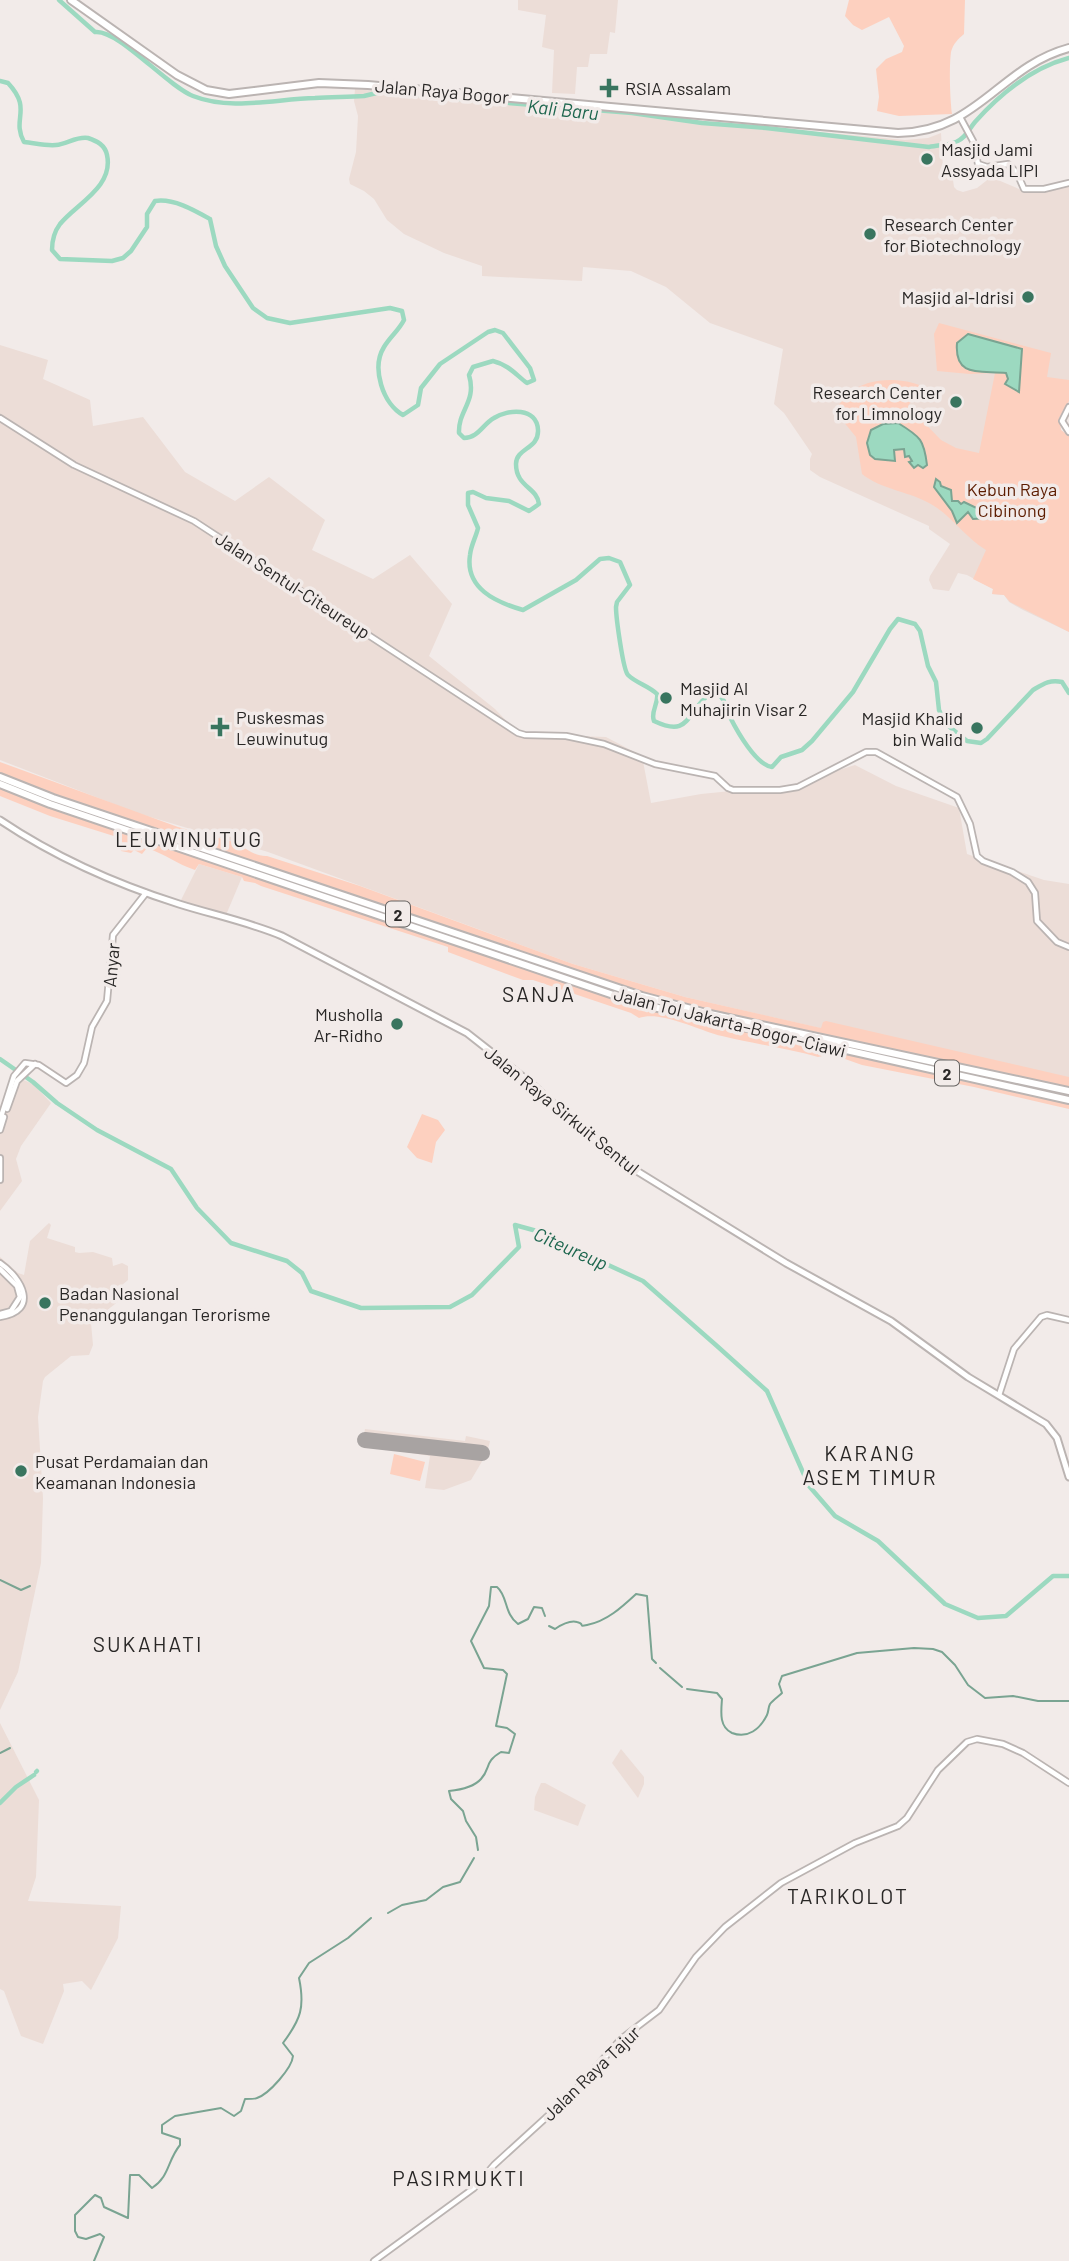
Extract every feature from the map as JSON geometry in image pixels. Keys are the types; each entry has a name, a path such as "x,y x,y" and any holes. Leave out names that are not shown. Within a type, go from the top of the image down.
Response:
{"highway":[{"name":"Jalan Raya Bogor","path":"73,0 178,73 201,86 219,90 237,91 319,80 368,82 903,133 942,126 960,117 976,108 1020,70 1043,55"},
{"name":"Jalan Raya Bogor","path":"828,126 898,130 941,123 974,106 1018,68 1043,55 1069,47"},
{"name":"Jalan Tol Jakarta–Bogor–Ciawi","path":"0,777 62,801 642,996 800,1037"},
{"name":"Jalan Tol Jakarta–Bogor–Ciawi","path":"0,784 50,804 640,1004 1069,1091"},
{"name":"Jalan Tol Jakarta–Bogor–Ciawi","path":"826,1042 1069,1100"}],"main road":[{"name":"Jalan Raya Sirkuit Sentul","path":"0,820 97,875 282,936 463,1031 532,1084 583,1131 632,1168 786,1263 891,1321 968,1377 1052,1430 1069,1477"}],"street":[{"path":"960,117 971,138 978,164 987,167 1008,164 1017,173 1024,189 1044,189 1069,183"},
{"path":"1069,407 1062,421 1069,432"},
{"name":"Jalan Sentul-Citeureup","path":"0,418 74,465 194,521 506,727 525,735 559,736 607,745 663,766 715,776 733,790 780,790 799,787 866,752 875,751 957,797 970,824 977,856 1028,882 1035,895 1037,921 1056,942 1069,947"},
{"name":"Anyar","path":"33,1065 66,1083 80,1070 92,1027 107,1001 113,934 146,893"},
{"path":"0,1120 15,1079 23,1065 27,1062 33,1065 15,1079 0,1130"},
{"path":"0,1158 0,1180"},
{"path":"0,1263 15,1275 24,1291 21,1306 0,1315"},
{"path":"0,1269 20,1293 19,1301 12,1312"},
{"path":"999,1395 1014,1349 1041,1317 1047,1315 1069,1320"},
{"name":"Jalan Raya Tajur","path":"374,2261 477,2185 573,2093 621,2039 659,2010 696,1957 724,1927 769,1895 781,1883 855,1843 898,1826 911,1812 938,1770 967,1742 977,1740 1003,1744 1029,1756 1069,1783"}],"shaded area":[{"path":"518,0 618,0 615,33 610,32 607,54 590,54 588,67 577,67 575,94 552,93 554,50 542,47 546,15 518,10"},
{"path":"355,89 905,140 928,138 941,133 943,168 951,166 954,187 957,190 963,192 977,188 991,177 1026,192 1043,192 1069,185 1069,401 1059,418 1061,430 1069,436 1069,632 1023,610 1009,602 1004,595 992,594 993,589 967,575 958,573 949,591 933,589 930,576 950,544 929,529 929,526 810,470 812,454 784,413 774,404 783,349 710,323 666,287 631,271 583,267 582,281 482,276 482,266 444,253 404,234 387,220 374,199 350,184 356,152 358,116 354,101"},
{"path":"968,334 1022,349 1019,392 1005,384 1008,379 1006,373 979,372 965,368 957,355 957,343"},
{"path":"0,345 48,360 43,379 90,400 93,426 143,417 185,472 235,501 269,477 325,520 312,550 373,579 410,555 452,604 429,656 495,709 519,734 606,737 642,756 651,803 701,794 792,785 855,765 896,786 959,808 967,854 1044,880 1069,884 1069,1079 898,1046 685,997 573,964 268,852 137,813 0,760"},
{"path":"898,423 912,432 923,444 927,465 923,468 918,465 914,468 909,462 912,461 909,456 905,457 904,449 894,450 895,461 875,459 870,455 867,443 871,430 883,424"},
{"path":"936,479 941,486 951,490 952,501 961,504 964,502 991,515 991,518 973,519 968,512 957,523 952,511 934,487"},
{"path":"199,864 242,877 226,915 180,902"},
{"path":"14,1076 33,1084 51,1103 21,1146 16,1159 22,1181 0,1211 0,1109"},
{"name":"Pusat Perdamaian dan Keamanan Indonesia","path":"49,1223 51,1225 47,1238 75,1247 75,1252 93,1252 112,1258 113,1266 122,1263 128,1266 128,1280 122,1285 120,1300 91,1323 93,1345 89,1355 71,1356 43,1381 38,1417 43,1498 41,1563 18,1672 0,1710 0,1257 24,1275 30,1241"},
{"path":"365,1429 465,1441 466,1436 490,1441 487,1453 471,1480 444,1490 425,1488 430,1456 362,1445"},
{"path":"0,1723 39,1800 36,1877 28,1901 121,1906 118,1938 91,1990 82,1981 63,1984 64,1991 43,2044 21,2036 4,1991 0,1989"},
{"path":"621,1749 644,1777 638,1798 612,1763"},
{"path":"541,1783 586,1805 578,1826 534,1810 535,1797"}],"green space":[{"path":"849,0 965,0 964,34 951,52 952,114 899,116 877,111 879,97 876,69 886,59 902,52 904,46 889,17 862,30 853,25 845,16"},
{"name":"Kebun Raya Cibinong","path":"939,323 1051,353 1047,377 1069,380 1069,401 1059,418 1061,430 1069,436 1069,632 1010,602 1004,595 992,594 993,589 973,579 986,550 935,507 862,474 856,437 834,410 849,393 865,384 885,380 914,383 922,386 908,406 941,440 956,448 979,453 995,373 937,371 934,334"},
{"path":"0,762 178,827 241,844 257,854 360,886 573,964 685,997 821,1028 826,1021 1069,1077 1069,1091 642,996 0,777"},
{"path":"0,784 640,1004 1069,1103 1069,1109 862,1065 831,1054 818,1057 734,1039 669,1019 648,1016 639,1018 533,980 523,980 448,952 448,947 244,881 242,877 199,864 195,870 147,848 142,854 134,850 131,853 121,851 117,837 50,816 0,796"},
{"path":"422,1114 438,1120 445,1130 436,1142 432,1163 417,1158 407,1147"},
{"path":"394,1454 425,1462 420,1481 390,1474"}],"waterway":[{"name":"Kali Baru","path":"59,0 95,32 105,33 116,39 182,90 193,96 222,103 364,96 385,91 632,113 929,147 959,140 985,111 1018,83 1042,68 1069,58"},
{"path":"0,81 8,83 19,100 24,142 56,145 88,138 100,144 106,152 108,166 99,186 60,224 55,233 52,250 60,259 112,261 123,258 147,227 147,214 155,201 169,201 190,209 210,219 216,246 225,266 253,308 267,318 290,323 390,308 402,311 404,320 380,356 379,375 390,403 403,415 418,405 421,388 440,364 488,332 495,330 503,333 530,368 534,380 527,383 508,368 493,361 473,367 469,375 471,392 461,418 459,433 464,438 473,436 490,421 507,413 521,412 533,417 538,430 537,436 520,455 516,464 519,478 535,494 539,504 529,511 509,501 468,493 468,505 478,528 470,555 472,576 484,592 502,603 523,610 576,580 600,559 609,558 620,562 630,585 616,607 624,664 628,675 657,694 654,721 674,727 680,726 707,696 717,694 724,701 733,723 748,747 760,760 772,767 781,757 802,750 812,741 853,692 898,619 915,624 920,631 928,666 936,682 939,710 946,724 967,741 981,743 987,739 1033,690 1043,684 1062,682 1069,693"},
{"name":"Citeureup","path":"0,1059 97,1130 171,1169 197,1208 231,1243 287,1261 302,1273 311,1291 361,1308 450,1307 472,1295 519,1247 515,1225 544,1233 643,1281 767,1391 809,1486 835,1516 878,1541 945,1604 978,1618 1006,1616 1053,1576 1069,1576"},
{"path":"0,1580 21,1590 30,1586"},
{"path":"478,1850 476,1837 463,1811 451,1799 449,1791 466,1788 478,1782 496,1756 501,1752 509,1753 515,1734 507,1728 496,1726 507,1674 503,1670 484,1668 471,1641 489,1606 491,1587 497,1587 503,1595 510,1615 518,1624 528,1619 534,1607 542,1608 545,1616"},
{"path":"549,1626 555,1629 571,1622 580,1623 582,1626 594,1623 614,1613 636,1594 647,1596 652,1659 656,1663"},
{"path":"687,1689 717,1693 722,1699 722,1719 725,1727 732,1733 743,1735 757,1728 767,1715 770,1704 782,1693 779,1684 782,1676 857,1653 914,1648 942,1652 955,1665 968,1685 985,1698 1013,1696 1038,1701 1069,1701"},
{"path":"660,1668 682,1687"},
{"path":"0,1753 10,1748"},
{"path":"0,1803 16,1787 34,1775"},
{"path":"388,1913 402,1905 426,1900 443,1887 460,1882 474,1858"},
{"path":"94,2261 104,2237 100,2234 86,2239 78,2237 75,2231 75,2215 95,2195 101,2198 104,2207 128,2218 130,2175 139,2175 152,2188 162,2178 180,2145 180,2139 162,2133 162,2125 175,2116 221,2108 234,2116 241,2111 245,2099 262,2096 273,2086 292,2061 293,2056 283,2043 300,2012 302,1997 299,1978 309,1963 348,1938 371,1918"}],"runway":[{"path":"365,1440 482,1453"}],"place":[{"name":"RSIA Assalam","path":"609,88"},
{"name":"Masjid Jami Assyada LIPI","path":"927,159"},
{"name":"Research Center for Biotechnology","path":"870,234"},
{"name":"Masjid al-Idrisi","path":"1028,297"},
{"name":"Research Center for Limnology","path":"956,402"},
{"name":"Masjid Al Muhajirin Visar 2","path":"666,698"},
{"name":"Puskesmas Leuwinutug","path":"220,727"},
{"name":"Masjid Khalid bin Walid","path":"977,728"},
{"name":"Musholla Ar-Ridho","path":"397,1024"},
{"name":"Badan Nasional Penanggulangan Terorisme","path":"45,1303"},
{"name":"Pusat Perdamaian dan Keamanan Indonesia","path":"21,1471"}],"district":[{"name":"LEUWINUTUG","path":"189,838"},
{"name":"SANJA","path":"539,993"},
{"name":"KARANG ASEM TIMUR","path":"870,1464"},
{"name":"SUKAHATI","path":"148,1643"},
{"name":"TARIKOLOT","path":"848,1895"},
{"name":"PASIRMUKTI","path":"459,2177"}]}
